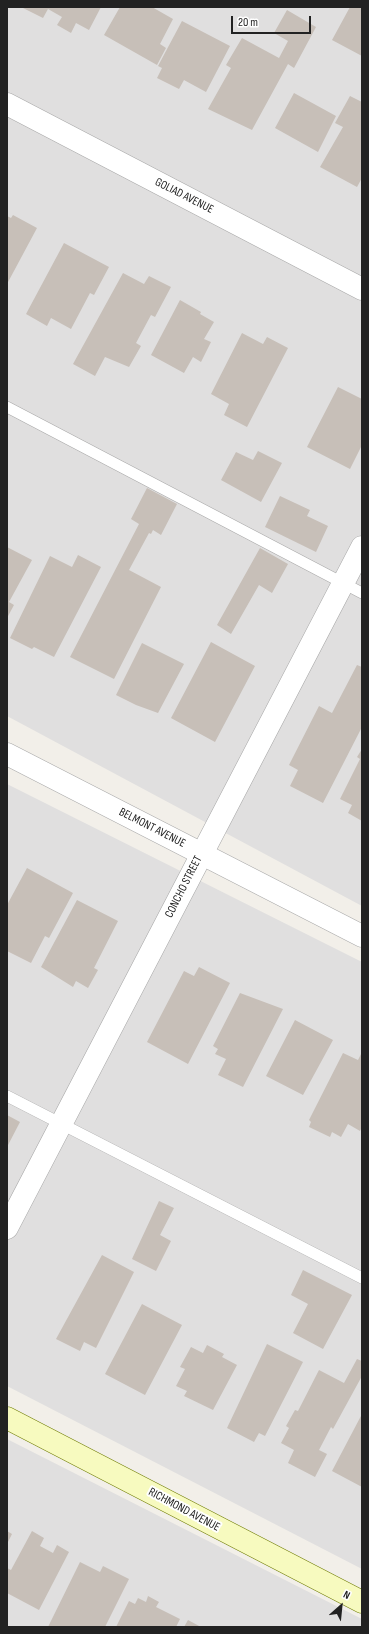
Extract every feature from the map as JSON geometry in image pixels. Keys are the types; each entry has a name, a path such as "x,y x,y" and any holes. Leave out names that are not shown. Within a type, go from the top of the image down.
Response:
{"street":[{"name":"GOLIAD AVENUE","path":"7,104 362,289"},
{"name":"CONCHO STREET","path":"7,1228 201,853 353,588 362,547"},
{"name":"BELMONT AVENUE","path":"7,754 362,936"},
{"name":"RICHMOND AVENUE","path":"7,1418 362,1602"}],"lane":[{"path":"7,407 353,588"},
{"path":"7,1096 362,1278"}],"shaded area":[{"path":"7,7 362,7 362,906 7,716"},
{"path":"7,784 362,962 362,1569 7,1386"},
{"path":"7,1439 362,1619 362,1627 7,1627"}],"building":[{"path":"21,7 101,7 89,30 76,23 71,33 57,25 62,17 48,9 43,18"},
{"path":"120,7 152,7 173,19 160,44 166,48 157,65 104,35"},
{"path":"350,7 362,7 362,56 332,40"},
{"path":"287,10 316,27 294,68 288,64 252,130 208,109 231,68 226,65 242,38 279,58 288,41 274,33"},
{"path":"182,21 230,46 206,92 184,80 179,89 157,78 162,68 158,66"},
{"path":"294,93 336,116 318,152 275,128"},
{"path":"350,96 362,102 362,178 357,187 320,167 343,127 335,123"},
{"path":"13,215 37,228 7,284 7,216 11,218"},
{"path":"64,243 109,267 94,295 90,293 71,329 51,318 47,326 26,314"},
{"path":"123,273 144,284 149,276 171,287 155,317 151,315 136,343 141,346 129,367 105,357 95,376 73,364"},
{"path":"180,300 201,312 200,314 214,322 204,339 211,342 201,362 193,357 184,373 151,355"},
{"path":"242,333 263,344 267,337 288,348 247,427 224,415 229,404 211,394"},
{"path":"338,387 362,399 362,445 350,469 307,447"},
{"path":"258,451 282,463 261,502 221,480 236,452 253,460"},
{"path":"147,488 177,504 161,535 153,530 151,534 149,533 129,570 161,587 114,679 70,657 139,524 131,519"},
{"path":"280,496 310,510 307,516 328,526 316,552 265,527"},
{"path":"7,547 32,560 9,602 14,605 7,618"},
{"path":"260,548 288,564 272,593 259,585 231,634 217,625"},
{"path":"78,555 101,567 54,657 34,647 32,649 10,638 50,556 72,567"},
{"path":"211,642 255,666 215,742 171,718"},
{"path":"142,643 184,664 158,713 136,705 116,695"},
{"path":"357,665 362,667 362,727 323,803 290,786 298,770 289,765 319,706 332,713"},
{"path":"362,749 362,821 348,813 352,805 340,799 360,759 357,757"},
{"path":"27,868 73,893 49,938 45,936 31,963 7,951 7,905"},
{"path":"77,900 118,921 94,968 98,970 88,988 76,981 73,987 41,967"},
{"path":"199,967 230,983 188,1064 147,1042 184,971 194,976"},
{"path":"240,993 283,1009 243,1087 218,1075 226,1059 215,1054 218,1049 213,1046"},
{"path":"295,1020 333,1040 303,1095 266,1076"},
{"path":"343,1053 358,1060 361,1054 362,1055 362,1127 360,1131 348,1124 341,1137 332,1132 330,1137 309,1127 311,1122 309,1120"},
{"path":"7,1115 20,1122 7,1147"},
{"path":"159,1201 174,1208 160,1235 171,1241 156,1271 132,1259"},
{"path":"102,1255 134,1272 96,1348 84,1342 80,1351 56,1339"},
{"path":"303,1270 352,1295 323,1349 293,1333 308,1304 291,1295"},
{"path":"142,1304 182,1325 145,1395 105,1374"},
{"path":"267,1344 303,1362 265,1436 259,1433 254,1442 227,1428"},
{"path":"207,1345 224,1354 222,1357 237,1365 213,1410 184,1396 187,1391 176,1386 185,1369 180,1367 191,1347 203,1353"},
{"path":"357,1359 362,1361 362,1376 333,1429 331,1427 319,1450 327,1454 315,1477 288,1463 294,1450 281,1443 289,1428 286,1426 295,1410 298,1411 319,1370 344,1383"},
{"path":"362,1414 362,1487 332,1471"},
{"path":"7,1531 12,1534 7,1544"},
{"path":"32,1531 44,1538 40,1546 53,1553 57,1545 69,1552 39,1610 7,1593 7,1568 11,1570"},
{"path":"80,1562 100,1572 103,1566 129,1579 105,1627 48,1627"},
{"path":"148,1596 159,1602 156,1607 180,1619 176,1627 116,1627 129,1601 135,1604 138,1598 146,1602"},
{"path":"188,1620 201,1627 184,1627"}]}
